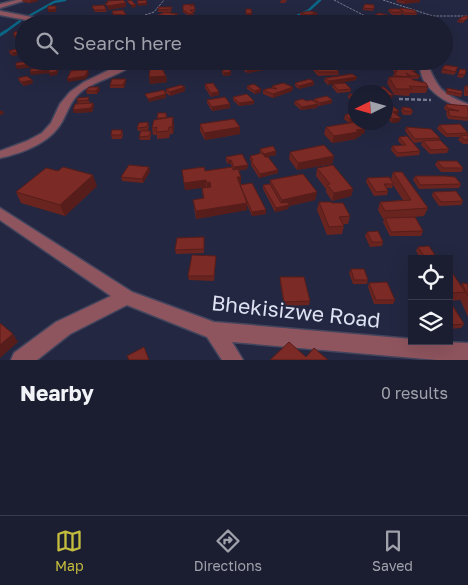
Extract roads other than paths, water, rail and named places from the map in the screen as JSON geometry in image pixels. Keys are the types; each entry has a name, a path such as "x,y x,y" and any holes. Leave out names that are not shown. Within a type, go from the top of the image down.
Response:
{"street":[{"path":"0,6 23,0"},
{"path":"0,13 15,16"},
{"path":"0,155 30,144 52,130 63,106 74,92 117,70"},
{"path":"424,70 433,87 453,101 468,107"},
{"name":"Bhekisizwe Road","path":"0,213 126,297 214,331 468,353"},
{"path":"21,360 63,328 126,297"},
{"path":"214,331 233,360"}],"waterway":[{"path":"31,15 54,2 65,0"},
{"path":"299,15 308,11 320,0"},
{"path":"5,32 15,25"},
{"path":"0,35 6,31"}]}
